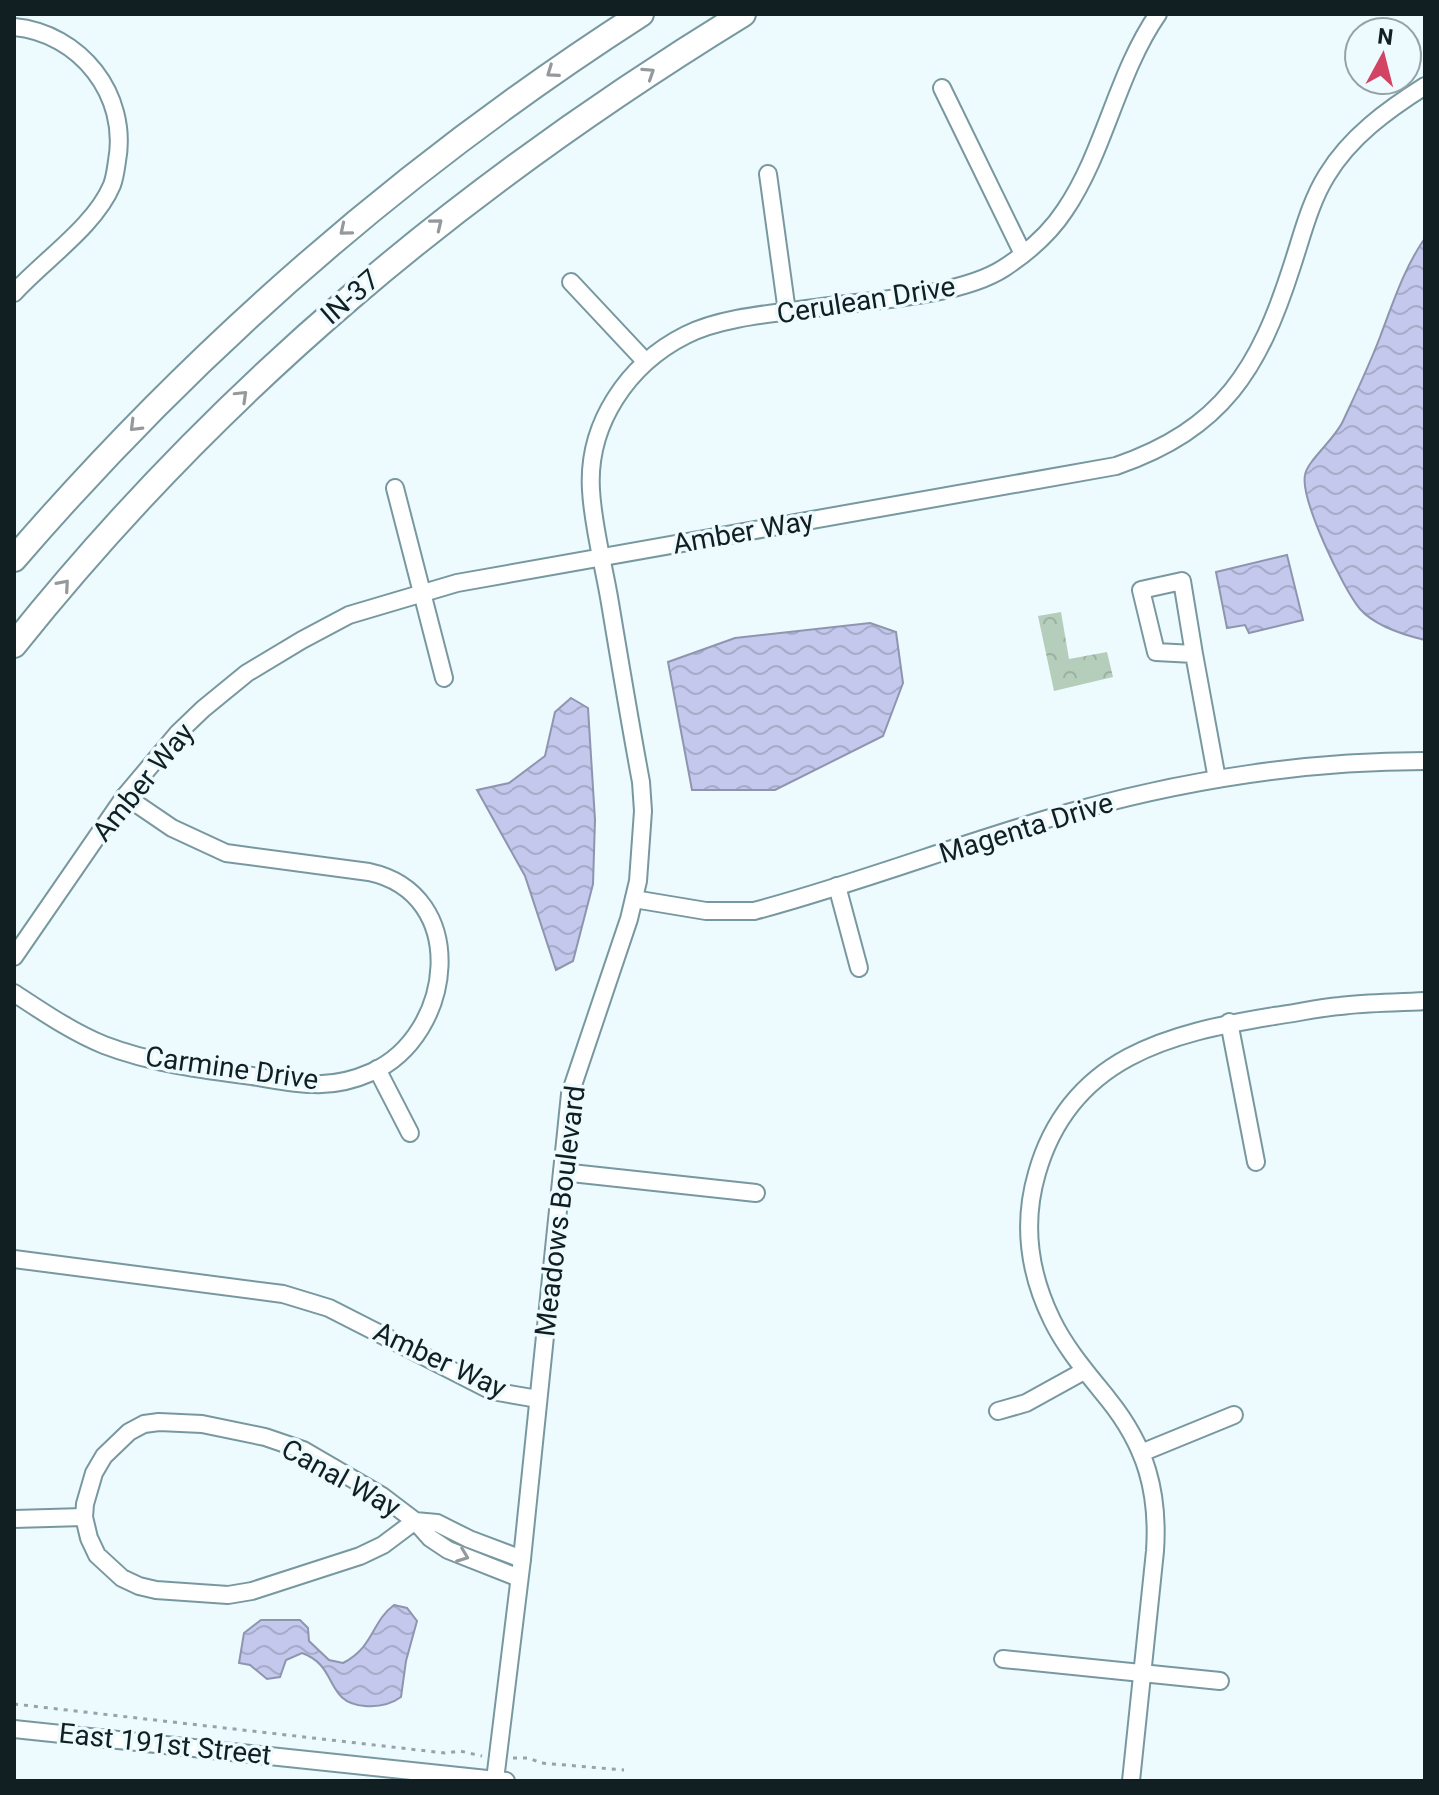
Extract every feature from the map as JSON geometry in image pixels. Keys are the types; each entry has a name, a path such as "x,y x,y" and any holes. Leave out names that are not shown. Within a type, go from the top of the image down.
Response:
{"highway":[{"name":"IN-37","path":"14,559 124,437 215,347 309,261 438,155 580,53 641,14"},
{"name":"IN-37","path":"14,645 159,479 279,360 353,294 542,145 660,65 743,14"}],"street":[{"name":"Cerulean Drive","path":"602,557 591,492 597,436 627,380 645,361 697,331 729,322 932,292 967,284 1002,269 1054,225 1074,196 1128,69 1158,14"},
{"path":"14,27 50,36 75,50 99,76 117,116 119,150 113,184 95,214 14,293"},
{"name":"Amber Way","path":"14,957 125,796 178,733 247,673 349,615 457,583 1116,466 1162,447 1209,416 1256,360 1279,308 1313,205 1327,173 1355,139 1382,115 1425,86"},
{"path":"942,88 1023,254"},
{"path":"768,174 787,312"},
{"path":"571,282 645,361"},
{"path":"395,488 444,678"},
{"name":"Meadows Boulevard","path":"500,1780 497,1759 522,1559 570,1094 634,899 642,845 643,811 602,557"},
{"path":"1194,654 1156,652 1141,590 1182,581 1217,779"},
{"name":"Magenta Drive","path":"634,899 706,911 754,911 1077,811 1217,779 1359,762 1425,761"},
{"name":"Carmine Drive","path":"14,993 60,1023 103,1044 190,1068 312,1084 354,1079 377,1069 403,1051 430,1013 439,963 436,935 431,919 413,893 386,876 242,856 211,848 172,828 125,796"},
{"path":"837,886 859,968"},
{"path":"1131,1781 1157,1524 1154,1491 1141,1453 1124,1421 1084,1371 1053,1322 1038,1289 1028,1237 1030,1200 1044,1151 1065,1113 1082,1092 1137,1051 1229,1022 1342,1005 1425,1001"},
{"path":"1229,1022 1256,1162"},
{"path":"377,1069 410,1133"},
{"path":"562,1172 756,1193"},
{"name":"Amber Way","path":"14,1259 305,1299 329,1308 492,1391 538,1399"},
{"path":"998,1411 1026,1403 1084,1371"},
{"path":"1141,1453 1234,1415"},
{"name":"Canal Way","path":"519,1578 448,1550 430,1538 415,1521 382,1496 303,1450 234,1430 176,1421 144,1424 116,1442 94,1473 87,1491 84,1517 97,1555 122,1578 156,1590 217,1595 252,1591 360,1556 383,1545 415,1521 437,1523 522,1559"},
{"path":"14,1519 84,1517"},
{"path":"1003,1659 1220,1681"},
{"name":"East 191st Street","path":"14,1729 500,1780"}],"path":[{"path":"14,1704 445,1753 460,1751 497,1759 529,1758 541,1763 624,1770"}],"green space":[{"path":"1061,612 1069,659 1107,652 1113,677 1054,691 1038,616"}],"water":[{"path":"1425,238 1425,640 1382,625 1360,609 1324,544 1309,503 1305,475 1343,421 1405,274"},
{"path":"1287,555 1303,620 1249,633 1245,625 1227,628 1216,572"},
{"path":"870,623 896,632 903,683 883,736 775,790 692,790 668,662 735,638"},
{"path":"571,698 588,708 595,820 593,884 573,961 556,970 525,876 477,790 509,783 545,756 555,712"},
{"path":"394,1605 407,1608 417,1621 406,1661 401,1697 388,1704 365,1706 343,1698 322,1666 302,1653 286,1660 280,1677 267,1679 250,1665 239,1663 244,1633 261,1620 300,1620 308,1628 309,1641 329,1660 343,1663 361,1649"}]}
